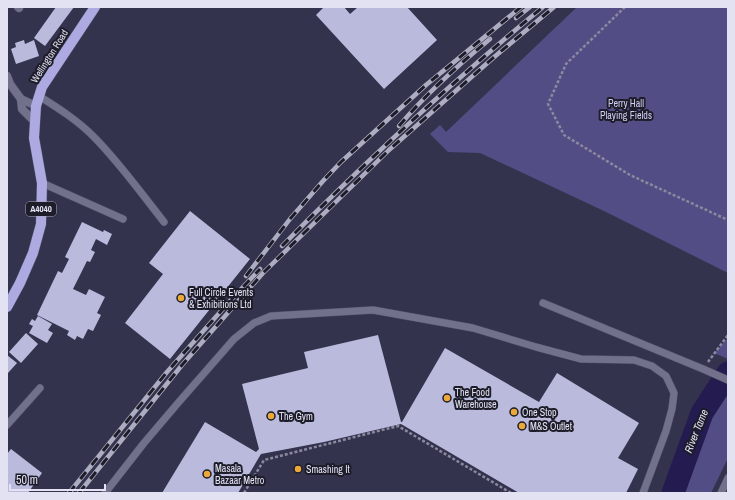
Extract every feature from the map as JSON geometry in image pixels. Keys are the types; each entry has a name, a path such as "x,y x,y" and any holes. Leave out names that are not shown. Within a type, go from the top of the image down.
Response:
{"main road":[{"name":"Wellington Road","path":"7,307 20,283 33,253 41,224 42,183 34,138 37,101 42,87 95,7"}],"street":[{"path":"7,76 10,84 21,99 22,109 35,122"},
{"path":"21,99 37,101"}],"lane":[{"path":"37,101 66,113 92,135 122,168 164,222"},
{"path":"42,183 124,219"},
{"path":"543,303 703,368 728,380"},
{"path":"106,493 144,443 183,397 234,339 254,323 271,316 373,310 473,328 581,359 634,360 652,366 666,376 674,393 672,409 666,431 650,478 643,493"},
{"path":"7,425 40,388"},
{"path":"721,493 728,478"}],"path":[{"path":"625,7 566,64 548,104 564,135 630,176 728,220"},
{"path":"703,368 728,335"},
{"path":"244,493 264,460 398,426 511,493"}],"green space":[{"name":"Perry Hall Playing Fields","path":"577,7 728,7 728,273 604,211 480,153 448,152 430,134 440,125 446,132"},
{"path":"728,338 728,359 714,353"},
{"path":"727,392 728,458 711,493 682,493 708,422"}],"building":[{"path":"56,7 74,7 45,46 34,38"},
{"path":"324,7 344,7 350,14 358,7 407,7 437,40 384,89 316,15"},
{"path":"24,40 25,44 34,40 39,56 16,64 11,49 16,47 15,43"},
{"name":"Full Circle Events & Exhibitions Ltd","path":"190,211 250,259 170,359 125,323 163,274 149,263"},
{"path":"82,222 103,232 104,230 112,234 107,245 96,239 91,250 95,252 90,262 87,261 73,289 86,295 89,289 105,297 97,313 101,315 93,331 88,329 83,339 77,336 75,340 67,335 69,331 37,315 58,271 62,273 69,259 65,257"},
{"path":"38,316 52,324 48,330 53,333 47,343 29,333 33,326 29,324 32,319 35,321"},
{"path":"26,333 38,344 21,363 9,352"},
{"name":"One Stop","path":"378,335 401,422 445,348 539,402 557,373 639,423 618,458 638,469 626,493 519,493 401,424 324,442 261,454 238,493 162,493 205,422 256,452 259,449 242,384 308,368 304,352"},
{"path":"7,355 17,363 8,373 7,372"},
{"path":"11,449 42,473 28,493 7,493 7,454"}],"waterway":[{"name":"River Tame","path":"673,493 702,413 728,373"}],"railway":[{"path":"246,276 290,219 341,162 426,85 521,7"},
{"path":"516,18 530,7"},
{"path":"282,246 410,123 543,7"},
{"path":"79,493 182,365 263,273 389,150 493,58 554,7"},
{"path":"399,126 442,81 490,39"},
{"path":"69,493 167,372 260,269"}],"place":[{"name":"Full Circle Events & Exhibitions Ltd","path":"181,298"},
{"name":"The Food Warehouse","path":"447,398"},
{"name":"One Stop","path":"514,412"},
{"name":"The Gym","path":"271,416"},
{"name":"M&S Outlet","path":"522,426"},
{"name":"Smashing It","path":"298,469"},
{"name":"Masala Bazaar Metro","path":"207,474"}]}
